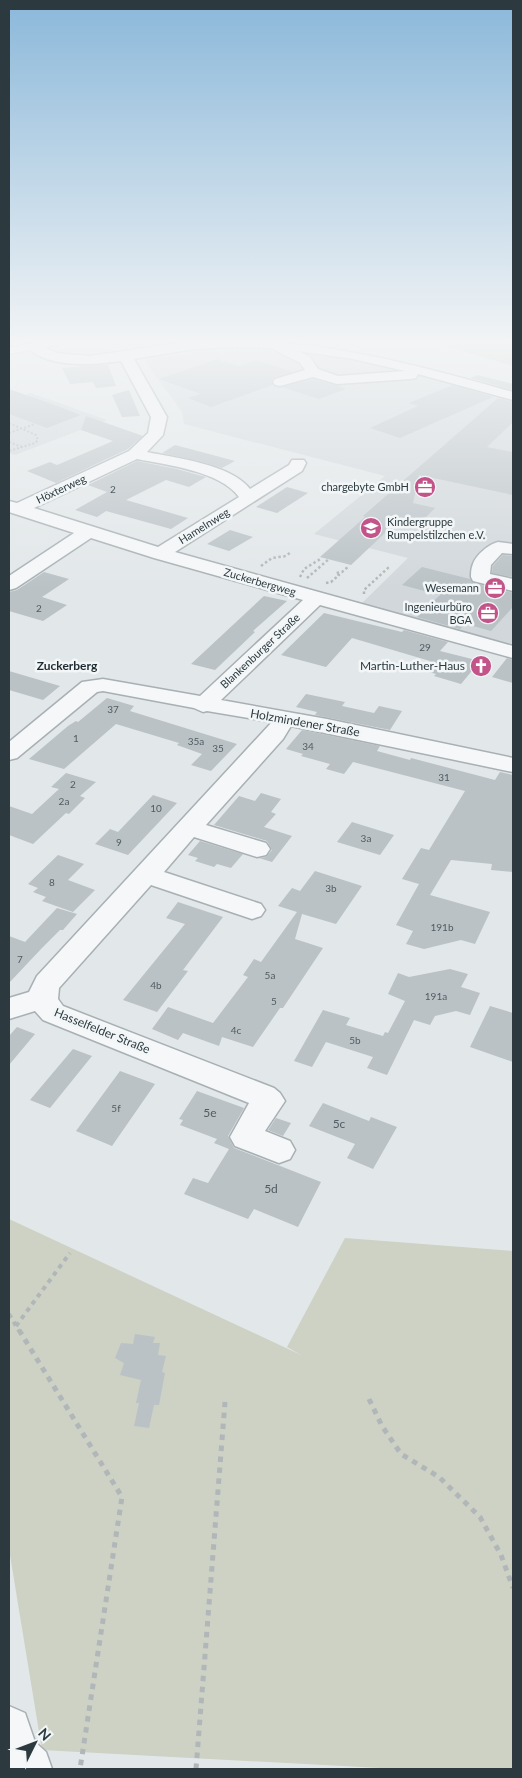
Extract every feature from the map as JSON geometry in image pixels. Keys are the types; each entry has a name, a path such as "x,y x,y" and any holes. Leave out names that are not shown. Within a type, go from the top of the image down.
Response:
{"street":[{"name":"Höxterweg","path":"13,507 135,454 155,435 158,423"},
{"path":"135,454 211,472 245,490 249,499"},
{"name":"Hamelnweg","path":"160,554 249,499 296,468 298,463"},
{"name":"Zuckerbergweg","path":"13,507 160,554 244,578 319,594 513,652"},
{"path":"9,584 89,531"},
{"path":"513,550 498,547 482,564 480,577 513,585"},
{"name":"Blankenburger Straße","path":"203,705 319,594"},
{"name":"Holzmindener Straße","path":"9,753 85,691 95,686 110,685 203,705 285,719 513,765"},
{"name":"Hasselfelder Straße","path":"279,1150 246,1137 256,1118 269,1101 264,1096 53,1013 46,1006 42,998 42,991 47,983 276,734 285,719"},
{"path":"190,828 257,850"},
{"path":"147,876 252,910"},
{"path":"9,1009 42,998"},
{"path":"9,1730 15,1755 30,1769"}],"path":[{"path":"9,423 36,435 38,440 35,443 9,451"},
{"path":"9,433 35,424"},
{"path":"9,442 22,447"},
{"path":"244,578 272,558 286,556 291,552"},
{"path":"322,558 304,569 299,583 329,559"},
{"path":"319,594 327,585 325,582 331,582 339,575 336,573 342,572 349,566"},
{"path":"363,599 364,590 388,568 385,568"},
{"path":"16,1326 70,1254"},
{"path":"9,1314 122,1497 80,1769"},
{"path":"368,1399 382,1426 401,1454 440,1476 480,1517 501,1555 513,1588"},
{"path":"196,1769 225,1402"}],"shaded area":[{"path":"9,423 99,423 15,455 9,453"},
{"path":"513,423 513,644 360,605 408,558 314,534 385,476 184,424"},
{"path":"9,1219 301,1355 287,1347 345,1238 513,1251 513,1769 399,1769 42,1750 9,1549"}],"building":[{"path":"33,423 60,423 47,428"},
{"path":"84,423 106,423 143,436 128,449 56,483 27,471 50,462 57,465 113,441 81,430"},
{"path":"381,423 434,423 400,438 370,428"},
{"path":"469,423 512,423 487,447 513,452 513,495 419,475 413,503 435,508 421,522 402,517 351,565 320,557 365,517 363,516"},
{"path":"175,445 235,461 222,468 162,453"},
{"path":"137,461 206,477 189,487 166,480 126,500 188,518 171,529 106,511 97,517 75,510 107,492 88,485"},
{"path":"287,487 308,493 277,513 256,507"},
{"path":"230,530 253,537 229,551 207,544"},
{"path":"503,555 513,556 513,577 492,573 493,566"},
{"path":"422,567 470,579 473,583 513,593 513,607 491,631 466,624 460,629 417,617 440,595 402,585"},
{"path":"44,572 69,579 42,597 67,605 43,621 9,611 9,592 17,590"},
{"path":"264,596 287,601 253,631 255,632 215,670 191,664"},
{"path":"324,613 402,632 404,630 448,642 440,651 480,661 461,684 434,676 436,674 422,670 430,661 352,638 326,667 281,655"},
{"path":"507,658 513,660 513,683 492,677"},
{"path":"9,671 60,686 43,700 9,690"},
{"path":"306,694 345,702 342,706 374,713 379,706 402,711 390,730 315,715 317,712 296,707"},
{"path":"107,698 134,706 130,711 237,744 211,771 191,765 202,754 177,745 179,743 116,724 64,769 29,759 68,726 76,721 78,722"},
{"path":"302,730 380,746 377,751 495,780 500,772 513,775 513,872 491,870 492,864 451,860 430,895 490,912 475,944 461,940 424,949 406,944 413,931 396,925 419,884 402,879 421,848 429,850 465,791 353,762 344,774 326,769 330,764 301,756 303,754 286,749"},
{"path":"66,773 96,782 80,796 85,798 69,814 66,813 33,844 9,835 9,806 32,814 59,789 51,787"},
{"path":"261,793 281,799 271,812 276,814 264,827 292,836 272,862 259,858 266,857 272,850 267,841 214,825 239,796 255,801"},
{"path":"153,795 177,803 128,855 95,844 110,829 118,832"},
{"path":"352,822 394,835 380,855 337,842"},
{"path":"200,841 243,854 231,868 217,864 214,867 195,861 198,858 188,855"},
{"path":"58,855 84,864 68,880 95,890 73,912 42,901 46,897 33,892 38,888 28,884"},
{"path":"315,871 362,886 336,924 302,914 295,939 323,948 283,1008 280,1008 253,1047 222,1037 219,1046 183,1033 178,1040 152,1029 168,1007 213,1023 248,977 243,975 254,959 261,962 297,912 278,906 292,888 300,891"},
{"path":"178,902 223,917 183,970 188,971 157,1012 123,1000 185,924 166,918"},
{"path":"57,908 77,914 9,983 9,936 25,942"},
{"path":"450,969 468,974 461,987 480,993 470,1015 456,1011 435,1016 430,1025 414,1020 387,1075 367,1068 373,1057 326,1042 312,1067 294,1061 323,1010 350,1018 346,1025 383,1036 385,1032 388,1033 405,1001 388,994 398,973 409,977"},
{"path":"490,1006 513,1013 513,1062 470,1047"},
{"path":"17,1027 35,1034 9,1065 9,1036"},
{"path":"73,1049 92,1056 50,1108 30,1100"},
{"path":"120,1071 155,1084 112,1146 76,1131"},
{"path":"197,1091 244,1108 228,1136 234,1148 321,1182 298,1227 254,1209 248,1219 184,1194 193,1178 208,1183 229,1149 214,1143 217,1139 180,1125 183,1120 179,1119"},
{"path":"323,1103 369,1121 371,1117 397,1127 373,1169 347,1158 355,1144 309,1126"},
{"path":"276,1118 291,1123 283,1136 268,1130"},
{"path":"135,1334 155,1337 153,1343 160,1343 158,1355 166,1356 162,1372 165,1373 159,1405 154,1405 149,1428 134,1426 141,1380 120,1375 124,1363 115,1358 121,1343 133,1344"}],"place":[{"name":"chargebyte GmbH","path":"425,487"},
{"name":"Kindergruppe Rumpelstilzchen e.V.","path":"371,528"},
{"name":"Wesemann","path":"495,588"},
{"name":"Ingenieurbüro BGA","path":"488,613"},
{"name":"Martin-Luther-Haus","path":"481,666"}],"district":[{"name":"Zuckerberg","path":"67,666"}]}
